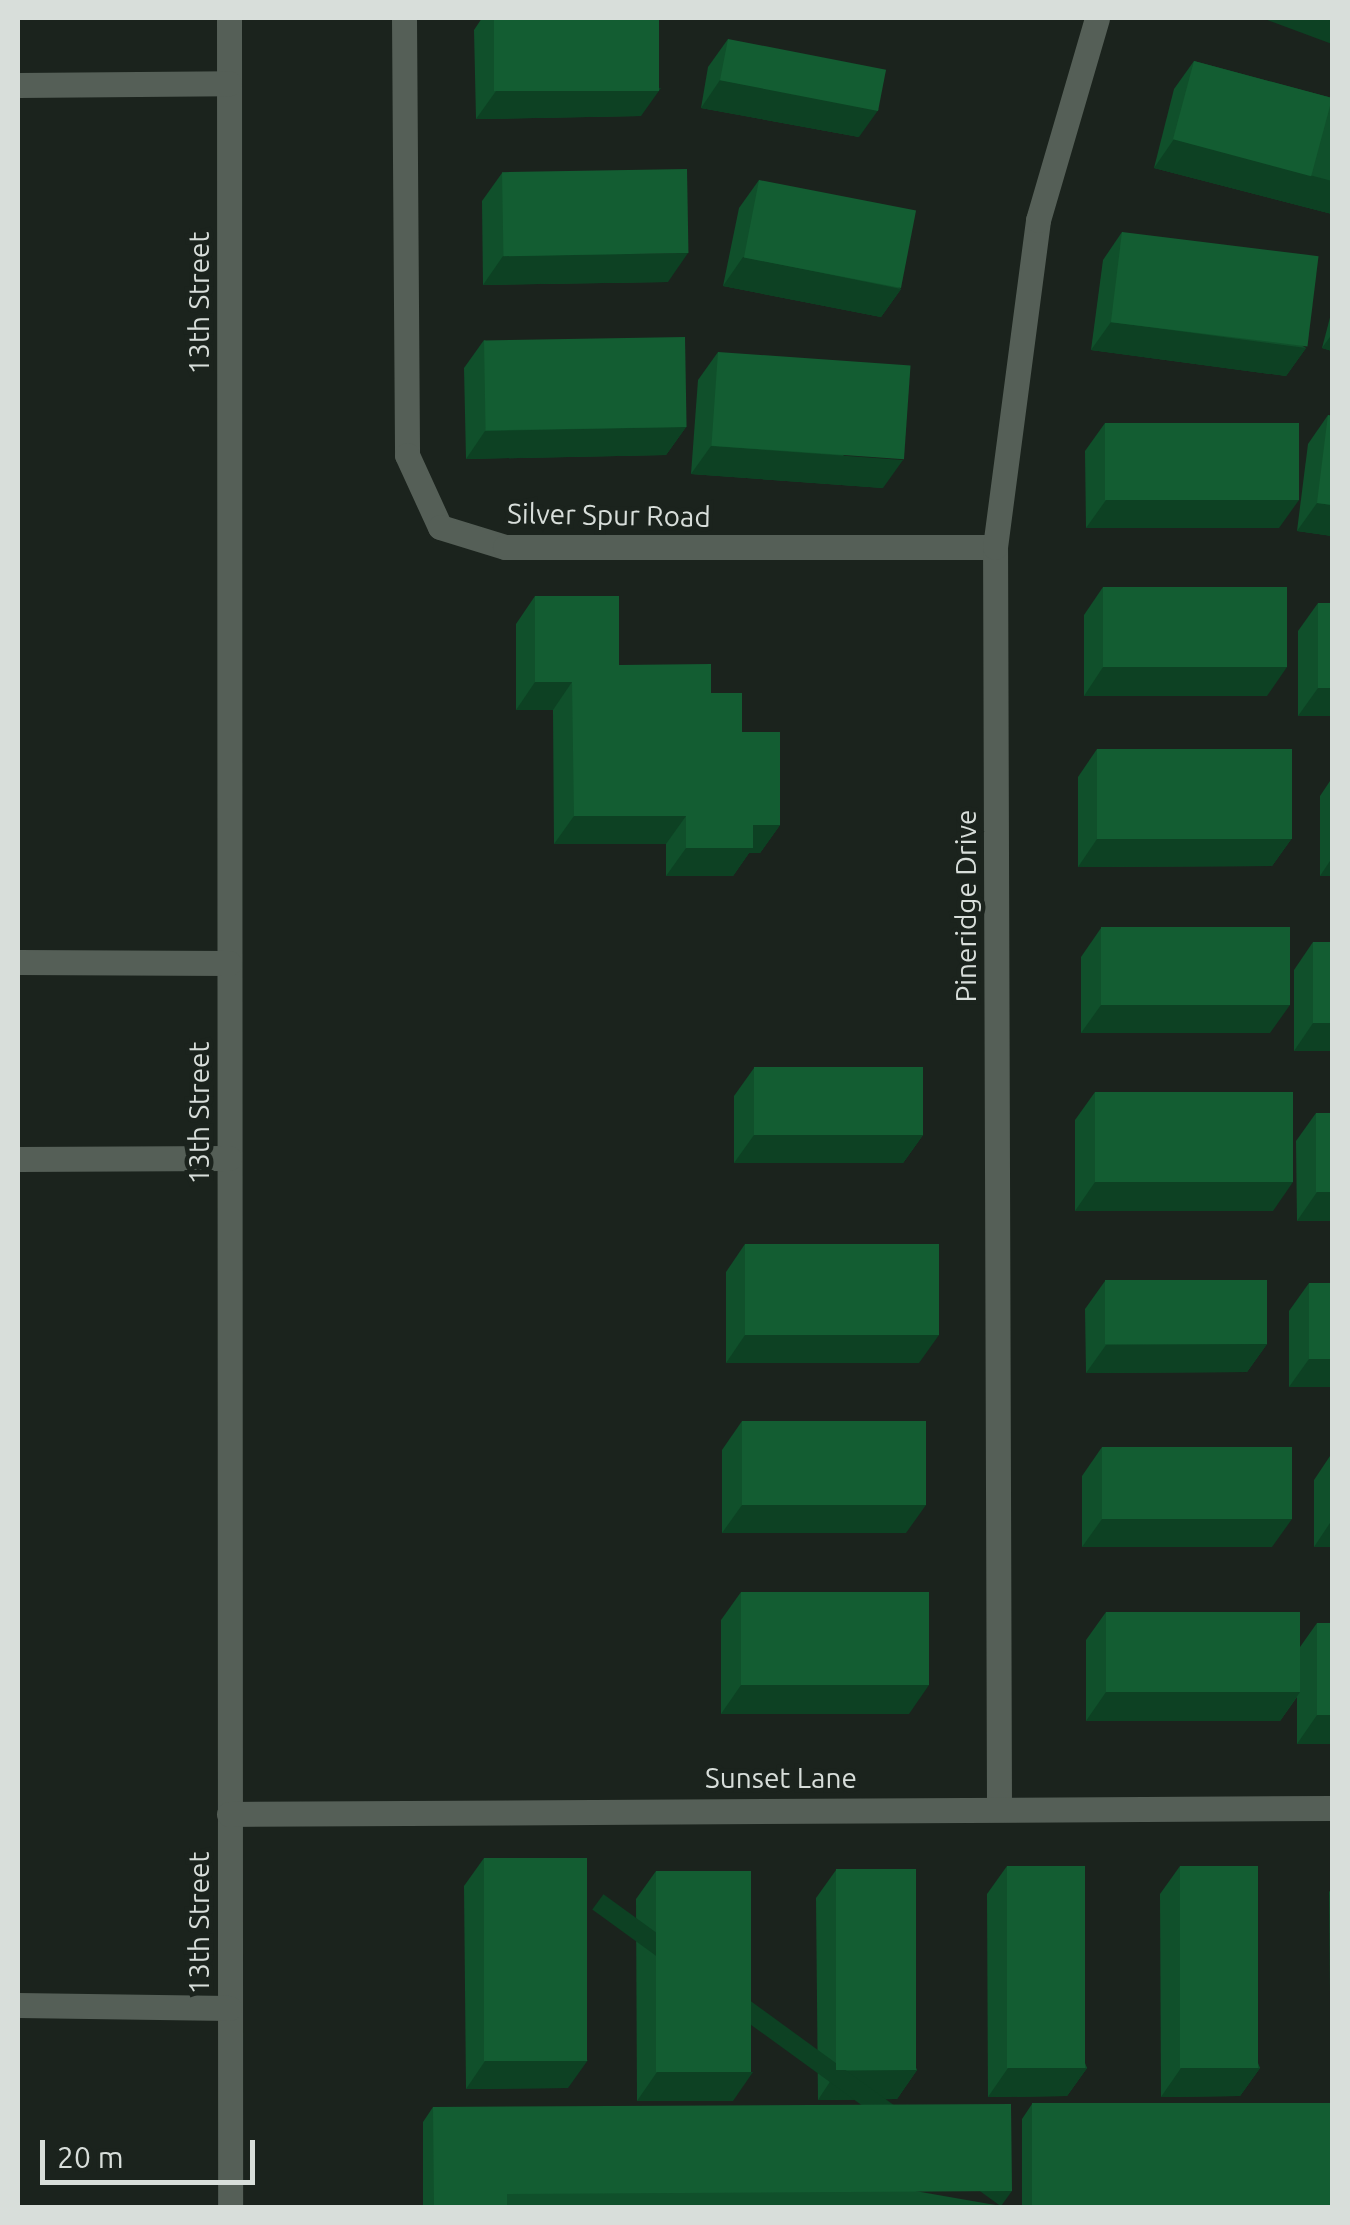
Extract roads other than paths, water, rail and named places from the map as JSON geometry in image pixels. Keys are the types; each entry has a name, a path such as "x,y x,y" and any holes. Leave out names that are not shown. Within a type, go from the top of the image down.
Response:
{"street":[{"name":"13th Street","path":"229,18 230,2208"},
{"name":"Silver Spur Road","path":"404,18 407,456 440,527 505,547 995,547"},
{"name":"Pineridge Drive","path":"999,1806 995,547 1038,220 1096,18"},
{"path":"18,85 229,83"},
{"path":"18,962 229,962"},
{"path":"18,1160 229,1158"},
{"name":"Sunset Lane","path":"229,1814 999,1806 1332,1808"},
{"path":"18,2004 229,2008"}]}
